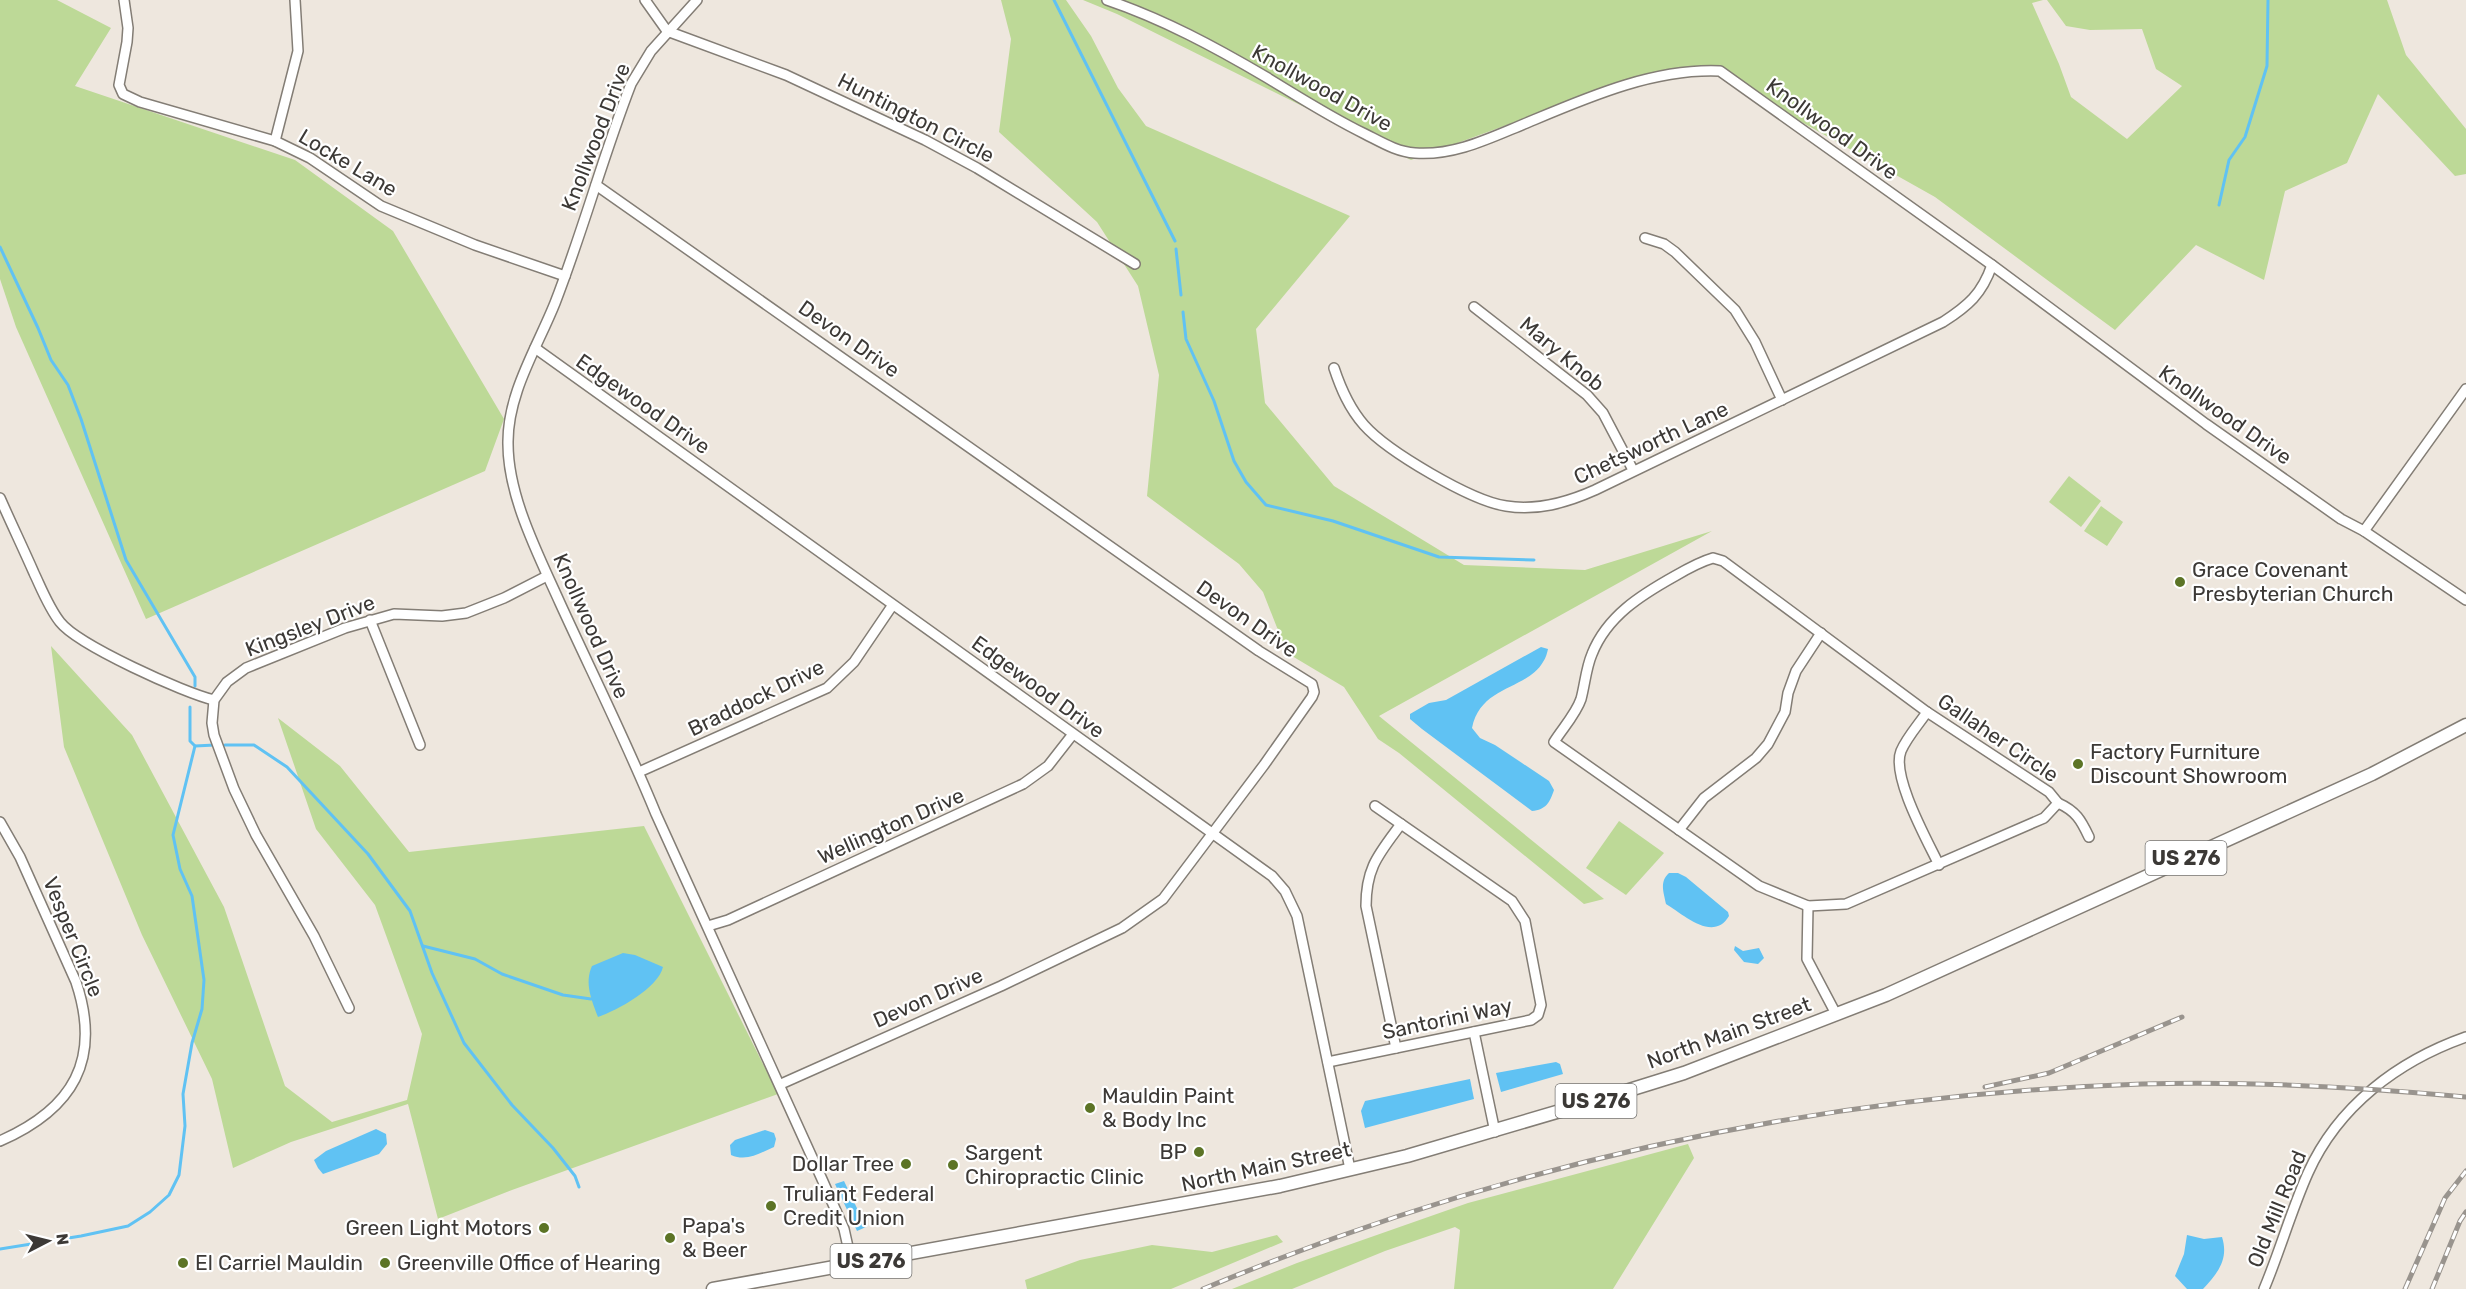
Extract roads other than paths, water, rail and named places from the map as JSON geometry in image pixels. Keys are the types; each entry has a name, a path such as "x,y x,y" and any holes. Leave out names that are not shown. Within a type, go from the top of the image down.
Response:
{"main road":[{"name":"North Main Street","path":"713,1289 735,1287 917,1251 957,1246 1202,1202 1407,1156 1495,1132 1684,1073 1836,1014 1982,953 2073,909 2372,774 2466,725"}],"street":[{"name":"Locke Lane","path":"124,0 127,42 119,82 120,91 131,98 276,141 310,158 381,206 428,227 564,276"},
{"path":"276,141 298,51 295,0"},
{"path":"645,0 667,31"},
{"name":"Knollwood Drive","path":"697,0 667,31 645,60 631,84 564,276 517,393 510,421 508,445 513,485 547,576 781,1084 844,1229 852,1265"},
{"name":"Knollwood Drive","path":"1107,0 1186,32 1338,121 1390,147 1414,153 1443,152 1468,146 1564,107 1668,73 1696,70 1720,71 1992,265 2206,424 2341,519 2364,531 2466,600"},
{"name":"Huntington Circle","path":"667,31 786,75 915,135 977,168 1135,264"},
{"name":"Devon Drive","path":"596,185 1260,651 1312,684 1314,693 1308,705 1175,886 1136,921 1000,986 781,1084"},
{"path":"1646,238 1664,244 1676,252 1735,310 1755,342 1782,400"},
{"name":"Chetsworth Lane","path":"1334,368 1344,397 1369,430 1449,484 1489,502 1520,508 1558,504 1585,494 1943,322 1968,304 1986,284 1992,265"},
{"name":"Mary Knob","path":"1474,307 1587,395 1608,422 1633,470"},
{"name":"Edgewood Drive","path":"535,348 868,586 892,606 1272,876 1292,903 1300,928 1350,1169"},
{"path":"2364,531 2466,389"},
{"path":"0,498 52,610 67,630 83,641 148,673 200,697 214,700 212,723 214,735 234,789 256,835 314,936 348,1008"},
{"name":"Gallaher Circle","path":"1713,558 1723,561 1821,633 1927,712 2049,792 2058,803 2044,818 1846,904 1808,906 1759,886 1554,742 1580,702 1591,655 1601,635 1631,602 1702,561 1713,558"},
{"name":"Kingsley Drive","path":"214,700 227,682 246,669 345,628 394,614 442,616 466,613 504,598 547,576"},
{"name":"Braddock Drive","path":"639,772 827,688 854,662 892,606"},
{"path":"370,620 413,722 420,745"},
{"path":"1679,830 1704,798 1756,758 1768,744 1785,712 1788,693 1796,671 1821,633"},
{"path":"1927,712 1901,751 1899,762 1904,784 1916,816 1939,865"},
{"name":"Wellington Drive","path":"708,926 728,920 1023,784 1048,766 1073,734"},
{"path":"2058,803 2071,808 2080,817 2089,837"},
{"name":"Santorini Way","path":"1328,1062 1531,1020 1538,1015 1541,1005 1525,921 1512,901 1375,806"},
{"name":"Vesper Circle","path":"0,822 20,857 76,982 82,1000 86,1027 85,1048 77,1073 58,1104 43,1119 0,1141"},
{"path":"1396,1048 1366,906 1366,889 1369,874 1377,857 1401,824"},
{"path":"1808,906 1808,959 1836,1014"},
{"path":"1474,1032 1495,1132"},
{"name":"Old Mill Road","path":"2264,1289 2309,1171 2326,1141 2342,1120 2371,1090 2398,1069 2421,1055 2466,1037"}],"water":[{"path":"1541,647 1548,649 1536,671 1485,703 1477,714 1472,728 1480,738 1495,745 1549,781 1554,790 1549,802 1541,809 1532,811 1422,729 1410,719 1410,714 1429,703 1446,700"},
{"path":"1669,873 1678,873 1686,877 1728,912 1729,916 1722,924 1707,927 1689,919 1666,904 1663,884"},
{"path":"1735,946 1743,951 1759,948 1764,958 1758,964 1744,962 1734,950"},
{"path":"623,953 635,955 663,967 660,975 646,990 626,1004 598,1017 589,985 592,966"},
{"path":"1556,1062 1560,1064 1563,1074 1501,1092 1496,1073"},
{"path":"1470,1079 1474,1099 1365,1128 1361,1111 1365,1101"},
{"path":"376,1129 386,1134 387,1144 379,1154 323,1174 318,1168 314,1160 326,1151"},
{"path":"765,1130 774,1133 776,1139 774,1147 748,1157 731,1155 730,1145 735,1140"},
{"path":"844,1181 866,1227 857,1231 835,1184"},
{"path":"2187,1235 2204,1239 2222,1237 2224,1252 2221,1265 2203,1289 2187,1289 2175,1276 2184,1254"}],"waterway":[{"path":"1054,0 1175,241"},
{"path":"2219,205 2229,160 2245,137 2267,66 2268,0"},
{"path":"0,247 51,360 68,385 126,560 195,677 195,686"},
{"path":"1176,249 1181,295"},
{"path":"1183,312 1186,339 1214,401 1234,461 1246,482 1266,505 1333,521 1439,557 1534,560"},
{"path":"0,1249 128,1226 150,1212 169,1195 179,1175 185,1126 183,1094 192,1043 202,1009 204,980 192,896 180,869 173,835 195,746 190,741 190,707"},
{"path":"195,746 215,745"},
{"path":"225,745 254,745 287,767 368,854 410,911 432,973 464,1043 512,1105 553,1148 575,1176 579,1187"},
{"path":"423,946 475,959 502,974 563,995 591,999"}],"railway":[{"path":"1985,1087 2049,1073 2182,1017"},
{"path":"1203,1289 1316,1245 1430,1206 1546,1172 1663,1144 1781,1121 1900,1103 2020,1091 2142,1084 2223,1083 2304,1086 2466,1097"},
{"path":"2405,1289 2445,1198 2466,1171"},
{"path":"2432,1289 2460,1221 2466,1212"}],"place":[{"name":"Grace Covenant Presbyterian Church","path":"2180,582"},
{"name":"Factory Furniture Discount Showroom","path":"2078,764"},
{"name":"Mauldin Paint & Body Inc","path":"1090,1108"},
{"name":"BP","path":"1199,1152"},
{"name":"Dollar Tree","path":"906,1164"},
{"name":"Sargent Chiropractic Clinic","path":"953,1165"},
{"name":"Truliant Federal Credit Union","path":"771,1206"},
{"name":"Green Light Motors","path":"544,1228"},
{"name":"Papa's & Beer","path":"670,1238"},
{"name":"El Carriel Mauldin","path":"183,1263"},
{"name":"Greenville Office of Hearing","path":"385,1263"}]}
